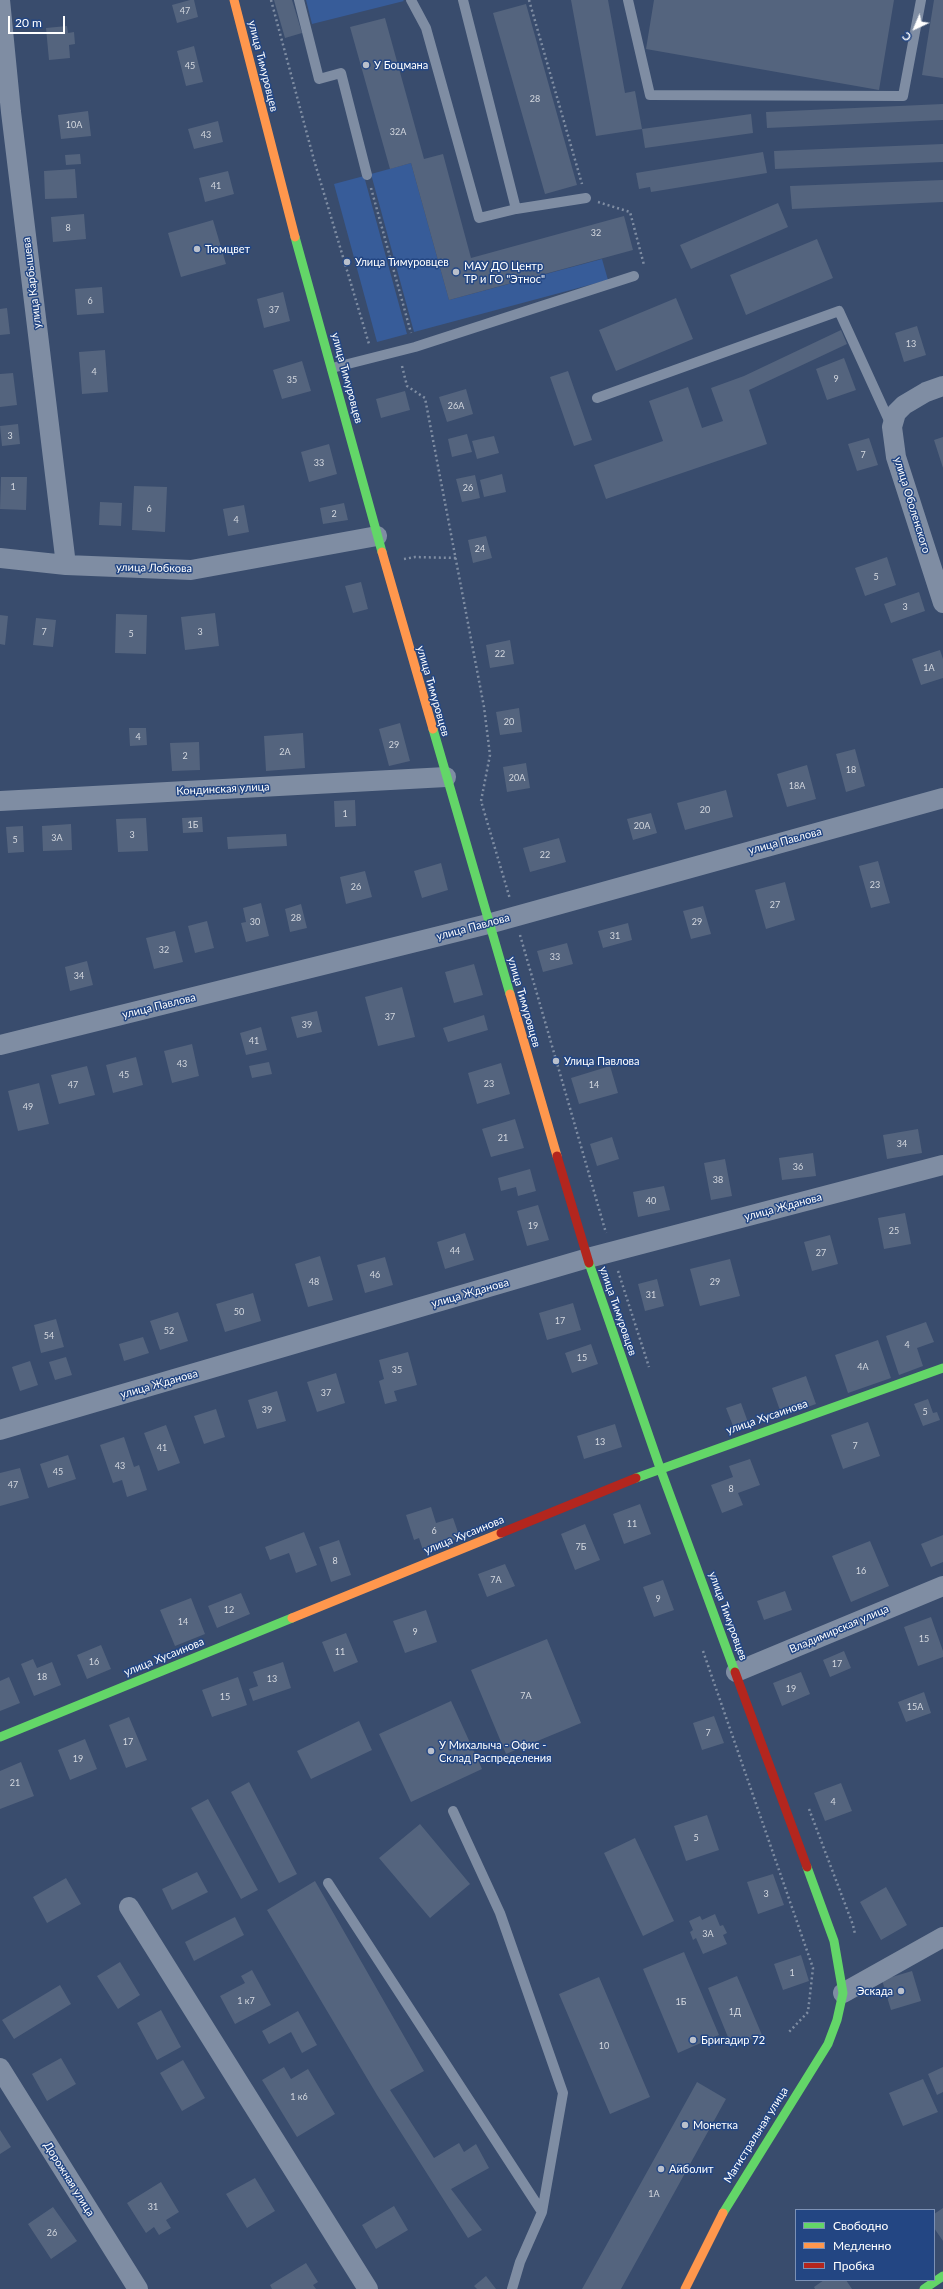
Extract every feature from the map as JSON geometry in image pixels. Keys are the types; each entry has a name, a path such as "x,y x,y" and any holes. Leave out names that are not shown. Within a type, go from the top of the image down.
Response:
{"main road":[{"name":"улица Тимуровцев","path":"234,0 285,199 377,536 488,924 588,1258 660,1468 834,1941 843,1993"},
{"name":"улица Хусаинова","path":"0,1737 660,1468 943,1368"},
{"name":"Магистральная улица","path":"685,2289 729,2201 828,2044 837,2020 843,1993"},
{"path":"924,2289 943,2276"}],"street":[{"name":"улица Карбышева","path":"0,0 12,120 66,565"},
{"path":"892,427 896,413 904,405 926,392 943,386"},
{"name":"улица Оболенского","path":"892,427 896,457 943,603"},
{"name":"улица Лобкова","path":"0,558 66,565 191,570 377,536"},
{"name":"Кондинская улица","path":"0,801 446,777"},
{"name":"улица Павлова","path":"0,1045 488,924 943,798"},
{"name":"улица Жданова","path":"0,1430 588,1258 943,1165"},
{"name":"Владимирская улица","path":"736,1672 943,1586"},
{"path":"129,1907 368,2289"},
{"path":"843,1993 943,1937"},
{"name":"Дорожная улица","path":"0,2068 138,2289"}],"lane":[{"path":"299,0 319,79 341,73 367,176"},
{"path":"411,0 426,28 479,218 516,209 586,198"},
{"path":"628,0 650,95 903,96 921,0"},
{"path":"465,1 516,209"},
{"path":"332,368 415,346 634,276"},
{"path":"597,398 839,311 892,427"},
{"path":"453,1811 500,1913 563,2093 542,2212 520,2262 512,2289"},
{"path":"328,1883 542,2212"}],"path":[{"path":"271,0 314,160 373,358"},
{"path":"530,0 586,198 630,212 644,264 634,276"},
{"path":"385,564 415,557 456,558"}],"shaded area":[{"path":"306,0 403,0 404,1 312,24"},
{"path":"411,163 449,300 602,259 608,280 414,332 371,174"},
{"path":"364,176 407,334 377,342 334,184"}],"building":[{"path":"194,0 198,17 177,23 172,5"},
{"path":"274,0 292,0 302,33 285,38"},
{"path":"571,0 608,0 625,93 635,91 642,129 596,136"},
{"path":"654,0 894,0 879,90 646,49"},
{"path":"934,0 943,0 943,78 922,75"},
{"path":"526,4 577,185 545,194 493,13"},
{"path":"385,18 424,159 443,154 471,258 624,216 633,250 449,300 411,163 390,169 350,27"},
{"path":"67,26 68,33 74,32 75,44 69,45 70,58 49,60 46,28"},
{"path":"194,46 203,82 186,86 177,51"},
{"path":"943,104 943,120 767,128 766,112"},
{"path":"88,111 91,136 61,139 58,115"},
{"path":"751,114 753,133 645,148 642,129"},
{"path":"218,121 223,142 194,149 188,129"},
{"path":"943,144 943,162 775,169 774,151"},
{"path":"763,152 767,173 651,192 650,187 639,189 636,173"},
{"path":"80,154 81,164 66,165 65,155"},
{"path":"75,169 77,198 45,199 44,171"},
{"path":"228,171 234,194 205,202 199,178"},
{"path":"943,180 943,202 792,209 790,186"},
{"path":"778,203 788,227 691,269 680,245"},
{"path":"84,214 86,239 53,242 51,217"},
{"name":"Тюмцвет","path":"213,220 226,264 181,277 168,233"},
{"path":"817,239 833,278 746,315 730,275"},
{"path":"102,287 104,313 77,315 75,289"},
{"path":"283,292 290,321 264,328 257,299"},
{"path":"676,298 693,339 616,371 599,330"},
{"path":"7,308 10,334 0,335 0,309"},
{"path":"917,326 926,355 904,362 895,333"},
{"path":"841,330 847,344 749,390 767,444 606,499 594,465 663,441 649,401 688,387 702,428 723,421 711,388 744,376"},
{"path":"105,350 108,392 82,394 79,352"},
{"path":"844,358 856,390 827,400 816,369"},
{"path":"302,361 311,391 282,399 273,370"},
{"path":"568,371 592,440 574,446 550,377"},
{"path":"13,373 17,405 0,407 0,374"},
{"path":"466,389 473,414 447,422 439,397"},
{"path":"405,391 410,410 381,418 376,399"},
{"path":"18,424 20,444 2,446 0,426"},
{"path":"467,434 472,452 452,457 448,439"},
{"path":"494,436 499,453 477,459 472,441"},
{"path":"943,437 943,468 934,440"},
{"path":"869,438 878,465 857,471 848,444"},
{"path":"329,444 337,474 309,482 301,452"},
{"path":"502,474 506,492 484,497 480,480"},
{"path":"475,475 480,498 462,502 456,479"},
{"path":"1,477 27,477 26,510 0,509"},
{"path":"134,486 167,487 165,532 132,530"},
{"path":"100,502 122,503 121,526 99,525"},
{"path":"344,503 348,520 323,524 320,508"},
{"path":"244,505 249,532 228,536 223,509"},
{"path":"486,536 492,558 473,563 468,540"},
{"path":"887,557 896,585 865,596 855,568"},
{"path":"361,582 368,609 353,613 345,586"},
{"path":"919,592 925,611 891,623 884,604"},
{"path":"215,613 219,646 185,650 181,617"},
{"path":"116,614 147,615 146,654 115,653"},
{"path":"0,615 8,616 5,645 0,644"},
{"path":"36,618 56,620 53,647 33,645"},
{"path":"510,640 514,664 490,668 486,645"},
{"path":"940,650 943,659 943,678 921,685 912,659"},
{"path":"519,708 522,732 500,735 496,712"},
{"path":"400,723 410,761 389,766 379,729"},
{"path":"129,728 146,728 147,745 130,746"},
{"path":"303,733 305,768 266,771 264,736"},
{"path":"199,742 200,770 172,771 170,743"},
{"path":"855,749 865,786 846,792 836,754"},
{"path":"526,763 530,788 507,792 503,767"},
{"path":"807,765 816,799 787,807 777,774"},
{"path":"726,790 733,817 685,830 677,803"},
{"path":"355,800 356,826 335,827 334,801"},
{"path":"651,813 657,833 633,840 627,819"},
{"path":"202,817 203,832 183,833 182,818"},
{"path":"146,818 148,851 118,852 116,819"},
{"path":"71,824 72,850 43,851 42,826"},
{"path":"23,826 24,852 8,853 6,827"},
{"path":"286,834 287,846 228,849 227,837"},
{"path":"559,838 566,862 530,872 523,848"},
{"path":"878,861 890,903 871,908 859,866"},
{"path":"441,863 448,890 422,898 414,871"},
{"path":"365,871 372,897 346,904 340,877"},
{"path":"785,882 795,920 766,929 755,890"},
{"path":"261,903 269,936 246,942 241,923 246,922 243,908"},
{"path":"301,904 307,928 290,932 285,909"},
{"path":"703,906 711,934 691,939 683,911"},
{"path":"207,921 214,948 195,953 188,926"},
{"path":"628,923 632,940 603,948 598,931"},
{"path":"175,931 183,962 154,969 146,938"},
{"path":"567,943 573,964 543,972 537,951"},
{"path":"87,961 93,985 70,991 65,967"},
{"path":"474,964 483,995 454,1003 445,972"},
{"path":"402,987 415,1037 378,1046 365,997"},
{"path":"317,1011 322,1032 297,1038 291,1017"},
{"path":"484,1015 488,1030 448,1042 443,1028"},
{"path":"261,1027 267,1050 246,1055 240,1033"},
{"path":"192,1044 199,1076 172,1083 164,1051"},
{"path":"136,1057 143,1085 113,1093 106,1065"},
{"path":"269,1062 272,1074 252,1078 249,1066"},
{"path":"501,1063 510,1094 477,1104 468,1073"},
{"path":"87,1066 95,1095 59,1104 51,1075"},
{"path":"610,1066 618,1093 579,1104 571,1078"},
{"path":"39,1083 49,1124 18,1131 8,1091"},
{"path":"515,1119 524,1148 491,1157 482,1129"},
{"path":"918,1129 922,1153 887,1159 883,1135"},
{"path":"612,1137 619,1159 597,1166 590,1144"},
{"path":"813,1153 816,1176 782,1180 779,1158"},
{"path":"725,1159 732,1196 711,1200 704,1163"},
{"path":"530,1169 536,1191 518,1196 516,1187 501,1191 498,1178"},
{"path":"664,1186 670,1210 638,1217 633,1192"},
{"path":"538,1205 549,1240 527,1246 517,1211"},
{"path":"905,1213 911,1244 884,1249 878,1218"},
{"path":"465,1233 474,1260 445,1269 437,1242"},
{"path":"830,1235 838,1264 812,1271 804,1242"},
{"path":"320,1256 333,1300 308,1307 295,1264"},
{"path":"385,1257 393,1285 365,1293 357,1265"},
{"path":"730,1259 740,1296 700,1306 690,1269"},
{"path":"657,1279 664,1306 645,1311 638,1284"},
{"path":"253,1293 261,1321 225,1332 216,1304"},
{"path":"573,1303 581,1330 547,1340 539,1313"},
{"path":"178,1312 188,1341 160,1350 150,1321"},
{"path":"56,1319 64,1347 41,1353 34,1325"},
{"path":"926,1322 934,1342 917,1348 923,1366 899,1375 886,1336"},
{"path":"143,1337 149,1353 124,1361 119,1344"},
{"path":"878,1340 891,1378 848,1393 835,1355"},
{"path":"591,1344 598,1364 572,1373 565,1353"},
{"path":"408,1352 417,1385 394,1391 397,1401 385,1404 379,1381 384,1379 379,1360"},
{"path":"66,1357 72,1375 55,1380 49,1362"},
{"path":"30,1361 38,1385 20,1391 12,1367"},
{"path":"336,1373 345,1403 317,1412 307,1382"},
{"path":"806,1376 816,1404 782,1416 772,1388"},
{"path":"277,1391 286,1421 257,1429 248,1400"},
{"path":"928,1399 933,1413 937,1412 940,1420 923,1426 914,1404"},
{"path":"741,1403 749,1425 735,1431 726,1408"},
{"path":"216,1409 225,1437 204,1444 194,1416"},
{"path":"868,1422 880,1456 843,1469 831,1435"},
{"path":"615,1424 622,1447 584,1459 577,1436"},
{"path":"166,1425 180,1463 158,1471 144,1433"},
{"path":"124,1437 134,1467 139,1465 147,1490 127,1497 122,1480 113,1483 100,1445"},
{"path":"68,1455 76,1479 48,1488 40,1464"},
{"path":"750,1459 760,1485 738,1493 743,1505 722,1513 711,1485 733,1477 729,1466"},
{"path":"20,1468 29,1498 0,1506 0,1473"},
{"path":"640,1504 651,1534 624,1544 613,1514"},
{"path":"431,1507 436,1523 453,1518 460,1538 423,1550 419,1538 414,1540 406,1515"},
{"path":"585,1524 600,1560 575,1570 561,1534"},
{"path":"304,1532 317,1565 296,1573 289,1553 270,1560 265,1547"},
{"path":"943,1535 943,1562 931,1567 921,1544"},
{"path":"339,1540 351,1575 331,1582 319,1547"},
{"path":"870,1541 889,1586 851,1602 832,1556"},
{"path":"505,1564 515,1586 487,1597 478,1574"},
{"path":"663,1580 674,1610 654,1617 643,1587"},
{"path":"785,1591 792,1610 764,1620 757,1601"},
{"path":"241,1593 250,1614 217,1628 208,1606"},
{"path":"191,1598 205,1634 175,1646 160,1610"},
{"path":"426,1610 437,1642 405,1653 393,1621"},
{"path":"931,1617 943,1651 943,1657 918,1666 904,1627"},
{"path":"346,1633 358,1662 334,1672 322,1642"},
{"path":"547,1639 581,1723 506,1754 471,1670"},
{"path":"101,1645 111,1669 87,1679 77,1655"},
{"path":"844,1651 851,1668 830,1677 823,1660"},
{"path":"33,1659 37,1668 52,1662 61,1685 34,1696 21,1664"},
{"path":"283,1662 291,1688 253,1701 249,1689 258,1686 253,1672"},
{"path":"801,1672 810,1694 782,1706 773,1683"},
{"path":"9,1677 20,1703 0,1711 0,1681"},
{"path":"238,1677 247,1705 212,1717 202,1690"},
{"path":"924,1692 931,1713 906,1722 898,1702"},
{"name":"У Михалыча - Офис - Склад Распределения","path":"451,1701 482,1769 411,1802 379,1734"},
{"path":"714,1716 724,1743 702,1750 693,1723"},
{"path":"129,1717 147,1760 126,1768 109,1725"},
{"path":"359,1721 372,1750 311,1779 297,1751"},
{"path":"85,1739 97,1769 70,1780 58,1750"},
{"path":"21,1762 34,1796 0,1809 0,1771"},
{"path":"249,1782 297,1874 279,1883 231,1792"},
{"path":"841,1783 852,1811 825,1821 814,1793"},
{"path":"208,1799 258,1890 241,1899 191,1808"},
{"path":"707,1815 719,1850 686,1861 674,1826"},
{"path":"420,1824 470,1884 430,1918 379,1858"},
{"path":"635,1838 674,1921 643,1936 604,1853"},
{"path":"197,1872 208,1892 172,1910 162,1889"},
{"path":"773,1874 784,1905 758,1914 747,1882"},
{"path":"66,1878 81,1904 47,1923 33,1897"},
{"path":"315,1881 424,2071 390,2090 434,2158 459,2143 464,2152 476,2144 489,2168 451,2189 482,2230 468,2238 377,2095 267,1910"},
{"path":"886,1887 907,1925 881,1940 860,1902"},
{"path":"715,1914 720,1926 723,1925 727,1933 723,1935 727,1944 703,1954 696,1938 693,1940 690,1932 693,1930 689,1921 700,1916 702,1920"},
{"path":"235,1917 244,1935 194,1961 185,1942"},
{"path":"684,1952 719,2035 678,2053 643,1969"},
{"path":"801,1955 809,1981 783,1990 774,1964"},
{"path":"120,1962 140,1995 118,2009 97,1976"},
{"path":"252,1970 271,2005 235,2024 220,1996 245,1983 241,1976"},
{"name":"Эскада","path":"912,1971 921,2001 891,2010 882,1980"},
{"path":"737,1976 762,2035 732,2047 708,1988"},
{"path":"599,1977 650,2097 610,2114 559,1994"},
{"path":"60,1985 71,2004 14,2039 2,2020"},
{"path":"161,2010 181,2047 157,2060 137,2023"},
{"path":"298,2011 317,2045 302,2053 291,2032 269,2044 262,2031"},
{"path":"61,2058 76,2084 47,2101 32,2074"},
{"path":"183,2060 205,2098 182,2111 160,2073"},
{"path":"284,2067 291,2079 308,2069 335,2114 297,2137 262,2080"},
{"path":"943,2067 943,2092 937,2095 928,2074"},
{"path":"923,2079 938,2112 903,2126 889,2093"},
{"path":"697,2082 726,2099 621,2289 582,2289"},
{"path":"0,2130 11,2147 0,2154"},
{"path":"255,2178 275,2211 247,2228 226,2194"},
{"path":"161,2182 179,2212 166,2220 171,2228 159,2235 154,2227 146,2233 127,2203"},
{"path":"394,2206 408,2230 376,2249 362,2225"},
{"path":"53,2207 77,2241 51,2259 28,2224"},
{"path":"943,2208 943,2241 935,2229 935,2213"},
{"path":"306,2263 318,2282 313,2285 316,2289 272,2289 270,2285"},
{"path":"486,2276 496,2289 477,2289 474,2286"},
{"path":"823,2281 847,2281 852,2289 815,2289 814,2287"}],"traffic: fast":[{"path":"295,237 382,552"},
{"path":"433,729 510,994"},
{"path":"589,1263 660,1468 735,1672"},
{"path":"636,1478 943,1368"},
{"path":"0,1737 292,1618"},
{"path":"723,2213 828,2044 837,2020 843,1993 834,1941 807,1867"},
{"path":"924,2289 943,2276"}],"traffic: slow":[{"path":"234,0 295,237"},
{"path":"382,552 433,729"},
{"path":"510,994 557,1156"},
{"path":"292,1618 501,1533"},
{"path":"685,2289 723,2213"}],"traffic: jam":[{"path":"557,1156 589,1263"},
{"path":"501,1533 636,1478"},
{"path":"735,1672 807,1867"}],"place":[{"name":"У Боцмана","path":"366,65"},
{"name":"Тюмцвет","path":"197,249"},
{"name":"Улица Тимуровцев","path":"347,262"},
{"name":"МАУ ДО Центр ТР и ГО \"Этнос\"","path":"456,272"},
{"name":"Улица Павлова","path":"556,1061"},
{"name":"У Михалыча - Офис - Склад Распределения","path":"431,1751"},
{"name":"Эскада","path":"901,1991"},
{"name":"Бригадир 72","path":"693,2040"},
{"name":"Монетка","path":"685,2125"},
{"name":"Айболит","path":"661,2169"}]}
